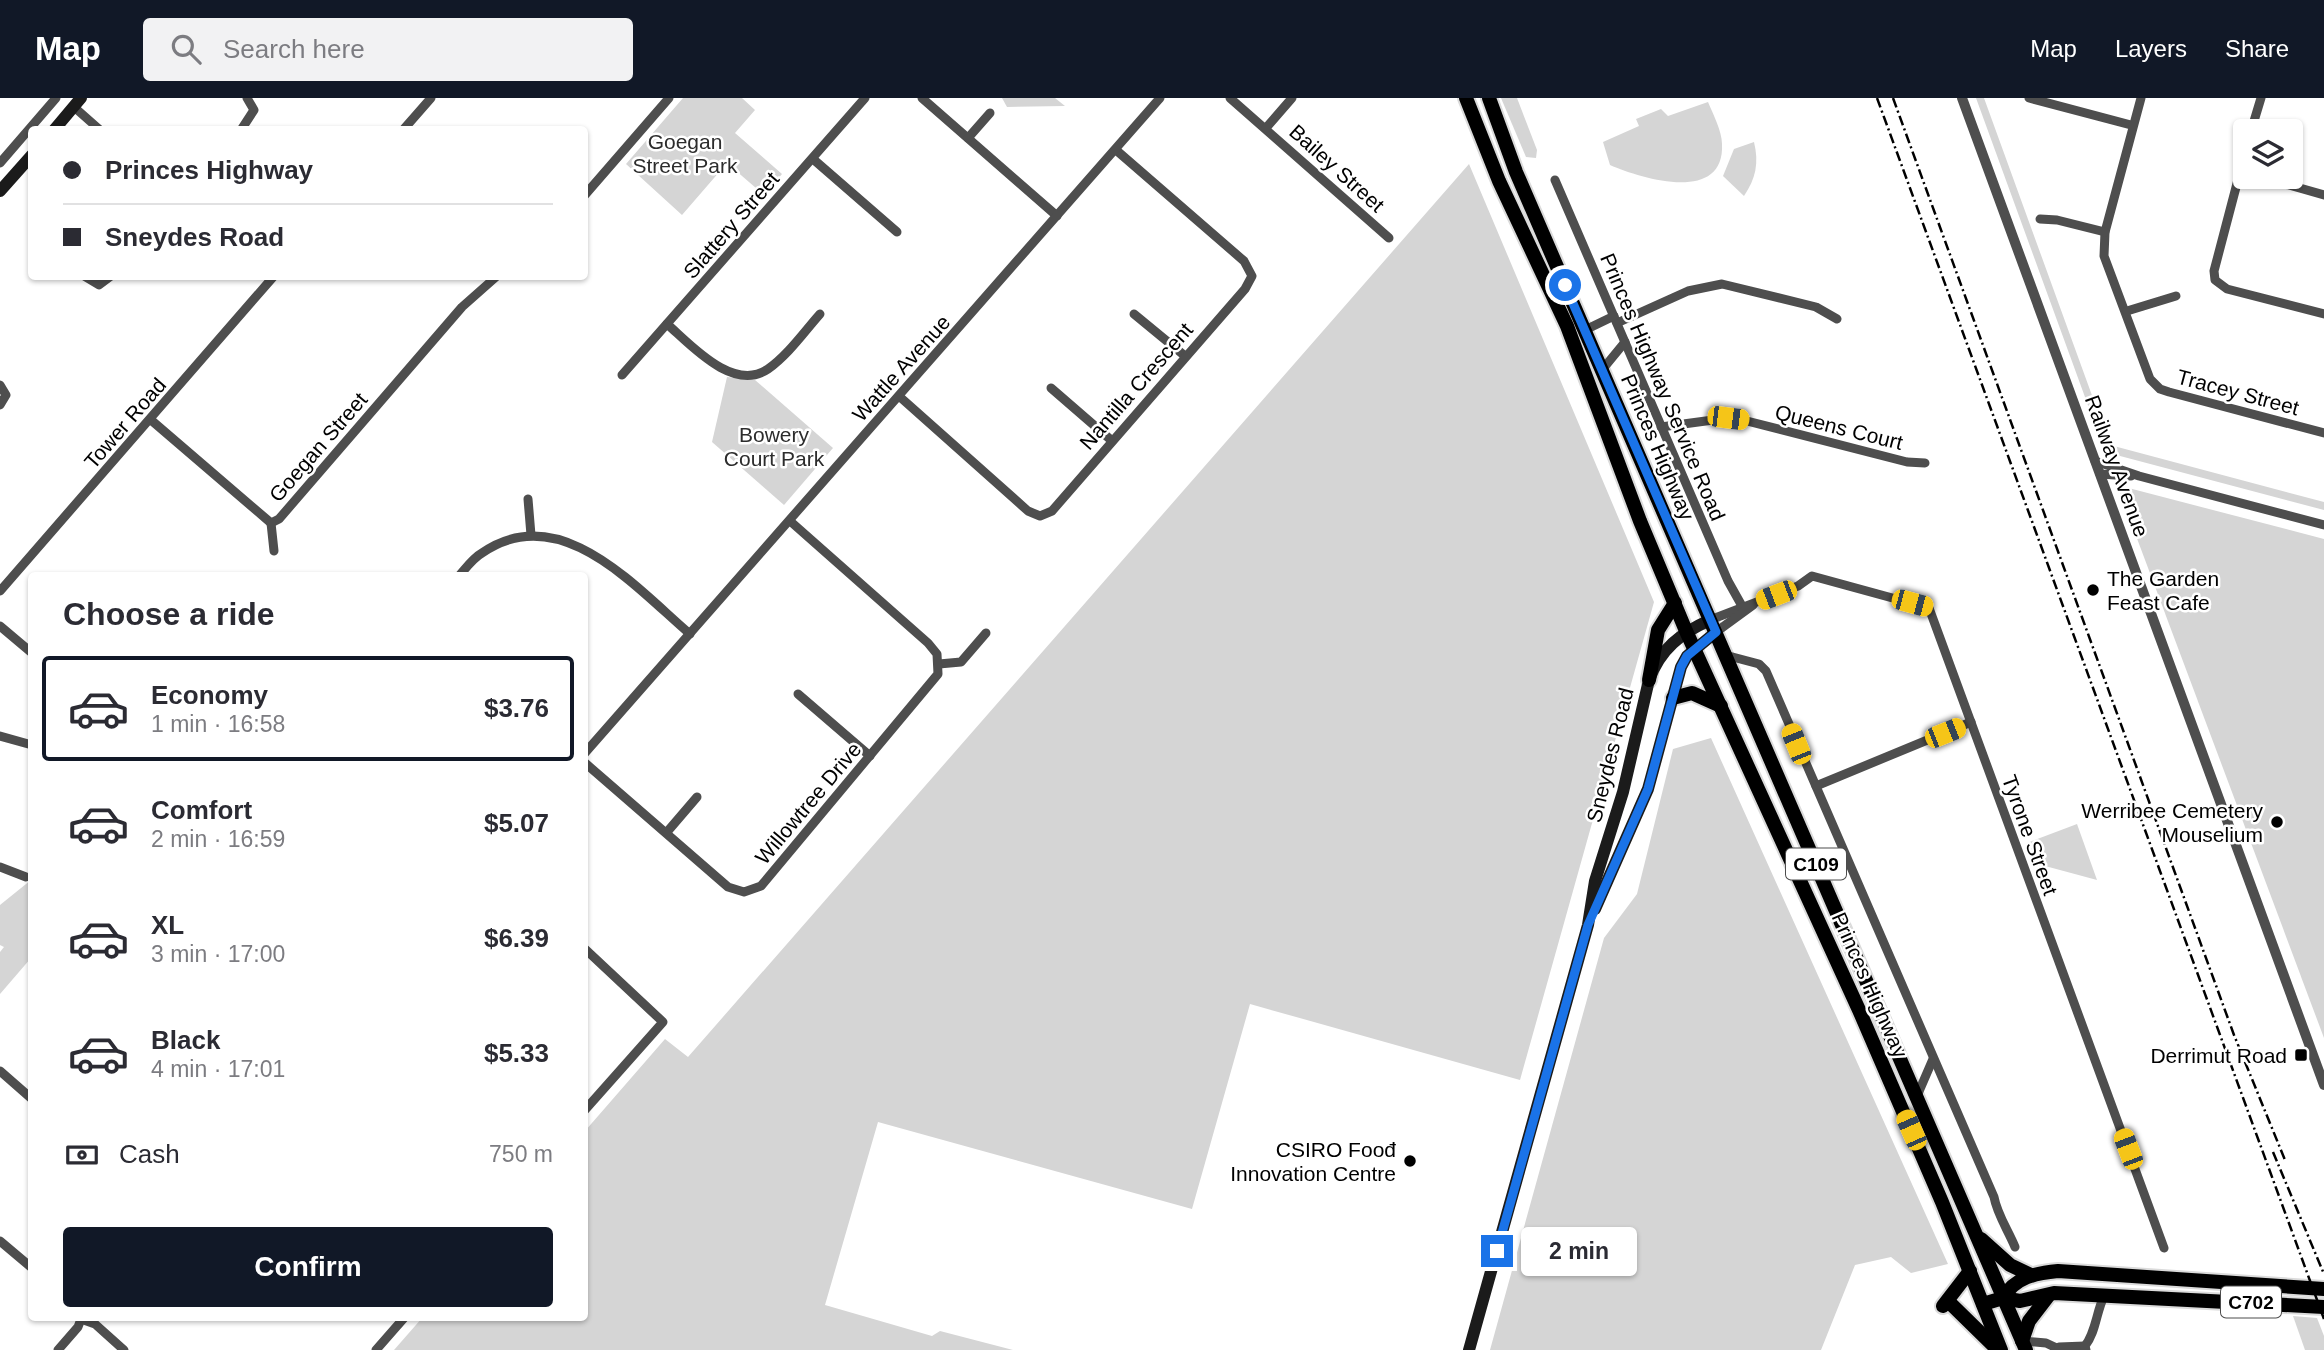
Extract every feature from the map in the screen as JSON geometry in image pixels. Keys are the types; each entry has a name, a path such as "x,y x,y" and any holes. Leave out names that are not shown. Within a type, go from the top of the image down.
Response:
{"highway":[{"name":"Princes Highway","path":"1466,98 1499,181 1579,356 1640,521 1694,650 1859,1010 1970,1272 1999,1350"},
{"name":"Princes Highway","path":"1489,98 1517,172 2024,1346"},
{"path":"1499,181 1517,172"},
{"path":"1579,356 1585,330"},
{"path":"1649,681 1658,629 1675,603"},
{"path":"1673,698 1692,694 1721,706"},
{"path":"1976,1234 2010,1265 2031,1275"},
{"path":"1970,1272 1948,1306 1999,1350"},
{"name":"C702","path":"2003,1298 2010,1286 2031,1275 2077,1272 2324,1289"},
{"path":"2024,1346 2029,1321 2049,1295"},
{"name":"C702","path":"1983,1304 2003,1298 2017,1302 2049,1295 2324,1307"}],"main road":[{"path":"57,126 78,102"},
{"path":"0,191 28,160"},
{"name":"Sneydes Road","path":"1469,1350 1588,925 1595,881 1623,792 1649,681 1664,652 1686,631 1713,626"},
{"name":"Sneydes Road","path":"1588,925 1648,789 1681,667 1713,626"}],"street":[{"path":"32,126 56,98"},
{"path":"244,126 254,110 247,98"},
{"path":"406,126 431,98"},
{"path":"588,191 668,98"},
{"name":"Slattery Street","path":"622,374 865,98"},
{"path":"922,98 1057,216"},
{"name":"Wattle Avenue","path":"588,750 1160,98"},
{"name":"Bailey Street","path":"1230,98 1390,238"},
{"path":"1266,128 1292,98"},
{"name":"Railway Avenue","path":"1962,98 2324,1084"},
{"path":"2029,98 2131,125"},
{"name":"Tracey Street","path":"2141,98 2131,125 2131,143 2105,232 2104,256 2116,294 2127,311 2130,331 2150,379 2160,389 2324,433"},
{"path":"2255,119 2261,98"},
{"path":"78,102 97,126"},
{"path":"968,138 990,113"},
{"path":"0,163 28,130"},
{"name":"Nantilla Crescent","path":"900,397 1028,511 1040,516 1052,511 1245,289 1252,276 1244,261 1116,150"},
{"path":"813,159 897,232"},
{"name":"Princes Highway Service Road","path":"1555,180 1728,581 1742,606"},
{"path":"2238,189 2214,271 2217,284 2324,314"},
{"path":"2303,189 2324,195"},
{"path":"2040,219 2057,220 2105,232"},
{"path":"91,280 99,285 106,280"},
{"name":"Tower Road","path":"0,591 271,280"},
{"name":"Goegan Street","path":"151,420 271,523 279,519 461,307 492,280"},
{"path":"1585,330 1688,291 1722,284 1816,307 1838,319"},
{"path":"2127,311 2176,296"},
{"path":"667,324 708,359 726,370 746,374 765,371 820,314"},
{"path":"1134,314 1185,356"},
{"name":"Princes Highway","path":"1602,370 1625,342"},
{"path":"0,385 6,395 0,405"},
{"path":"1051,387 1111,440"},
{"name":"Queens Court","path":"1661,426 1735,419 1907,462 1925,463"},
{"path":"2095,461 2139,476 2324,525"},
{"path":"2100,474 2139,476"},
{"path":"528,499 531,535"},
{"path":"790,521 928,643 937,654 939,664 961,662 986,633"},
{"path":"271,523 274,551"},
{"path":"463,572 481,553 506,541 531,535 554,537 585,550 612,568 690,635"},
{"name":"Tyrone Street","path":"1713,626 1754,604 1798,586 1812,576 1929,608 2164,1248"},
{"name":"Tyrone Street","path":"1713,626 1742,606 1754,604"},
{"path":"0,626 28,650"},
{"path":"1725,655 1759,664 1766,671 1994,1197 1996,1209 2003,1217 2015,1247"},
{"name":"Willowtree Drive","path":"588,765 728,887 744,892 761,886 932,684 939,664"},
{"path":"798,694 870,755"},
{"path":"1816,786 1971,722"},
{"path":"0,736 28,744"},
{"path":"667,832 697,797"},
{"path":"0,867 26,877"},
{"path":"588,952 663,1022 588,1106"},
{"path":"1917,1096 1933,1059"},
{"path":"0,1071 28,1096"},
{"path":"0,1241 28,1265"},
{"path":"2024,1346 2034,1340 2060,1349 2085,1348 2092,1337 2097,1310 2104,1296"},
{"path":"58,1350 80,1321"},
{"path":"88,1321 124,1350"},
{"path":"376,1350 401,1321"}],"green space":[{"name":"Goegan Street Park","path":"683,98 742,98 755,110 735,133 782,174 764,195 727,163 682,215 626,164"},
{"path":"1002,98 1055,98 1065,106 1007,107"},
{"path":"1501,98 1517,98 1537,150 1536,158 1526,157"},
{"path":"1976,98 1984,98 2110,445 2324,502 2324,510 2105,452"},
{"path":"1708,102 1722,139 1719,163 1710,175 1696,181 1679,182 1641,176 1610,165 1603,142 1639,126 1636,119 1661,109 1668,116"},
{"path":"1754,142 1755,170 1744,196 1723,176 1734,149"},
{"path":"1469,164 1654,602 1520,1080 1250,1004 1192,1209 878,1122 825,1305 932,1336 940,1331 1013,1350 394,1350 419,1321 588,1321 588,1128 665,1039 688,1057"},
{"name":"Bowery Court Park","path":"727,377 755,380 833,448 784,505 712,442"},
{"path":"2117,485 2324,539 2324,1038"},
{"path":"1711,738 1948,1264 1911,1273 1891,1257 1855,1265 1821,1350 1490,1350 1604,938 1637,894 1673,749"},
{"path":"2077,824 2097,880 2034,863 2027,843"},
{"path":"28,882 28,961 0,994 0,952 4,947 0,945 0,905"},
{"path":"2293,1316 2317,1318 2324,1336 2324,1350 2305,1350"}],"railway":[{"path":"1877,98 2324,1319"},
{"path":"1893,98 2234,1035 2285,1160"},
{"path":"2273,1152 2324,1274"}],"place":[{"name":"The Garden Feast Cafe","path":"2093,590"},
{"name":"Werribee Cemetery Mouselium","path":"2277,822"},
{"name":"Derrimut Road","path":"2301,1055"},
{"name":"CSIRO Foođ Innovation Centre","path":"1410,1161"}],"route":[{"path":"1497,1251 1588,925 1631,833 1648,789 1662,747 1681,667 1687,656 1716,632 1565,285"}]}
